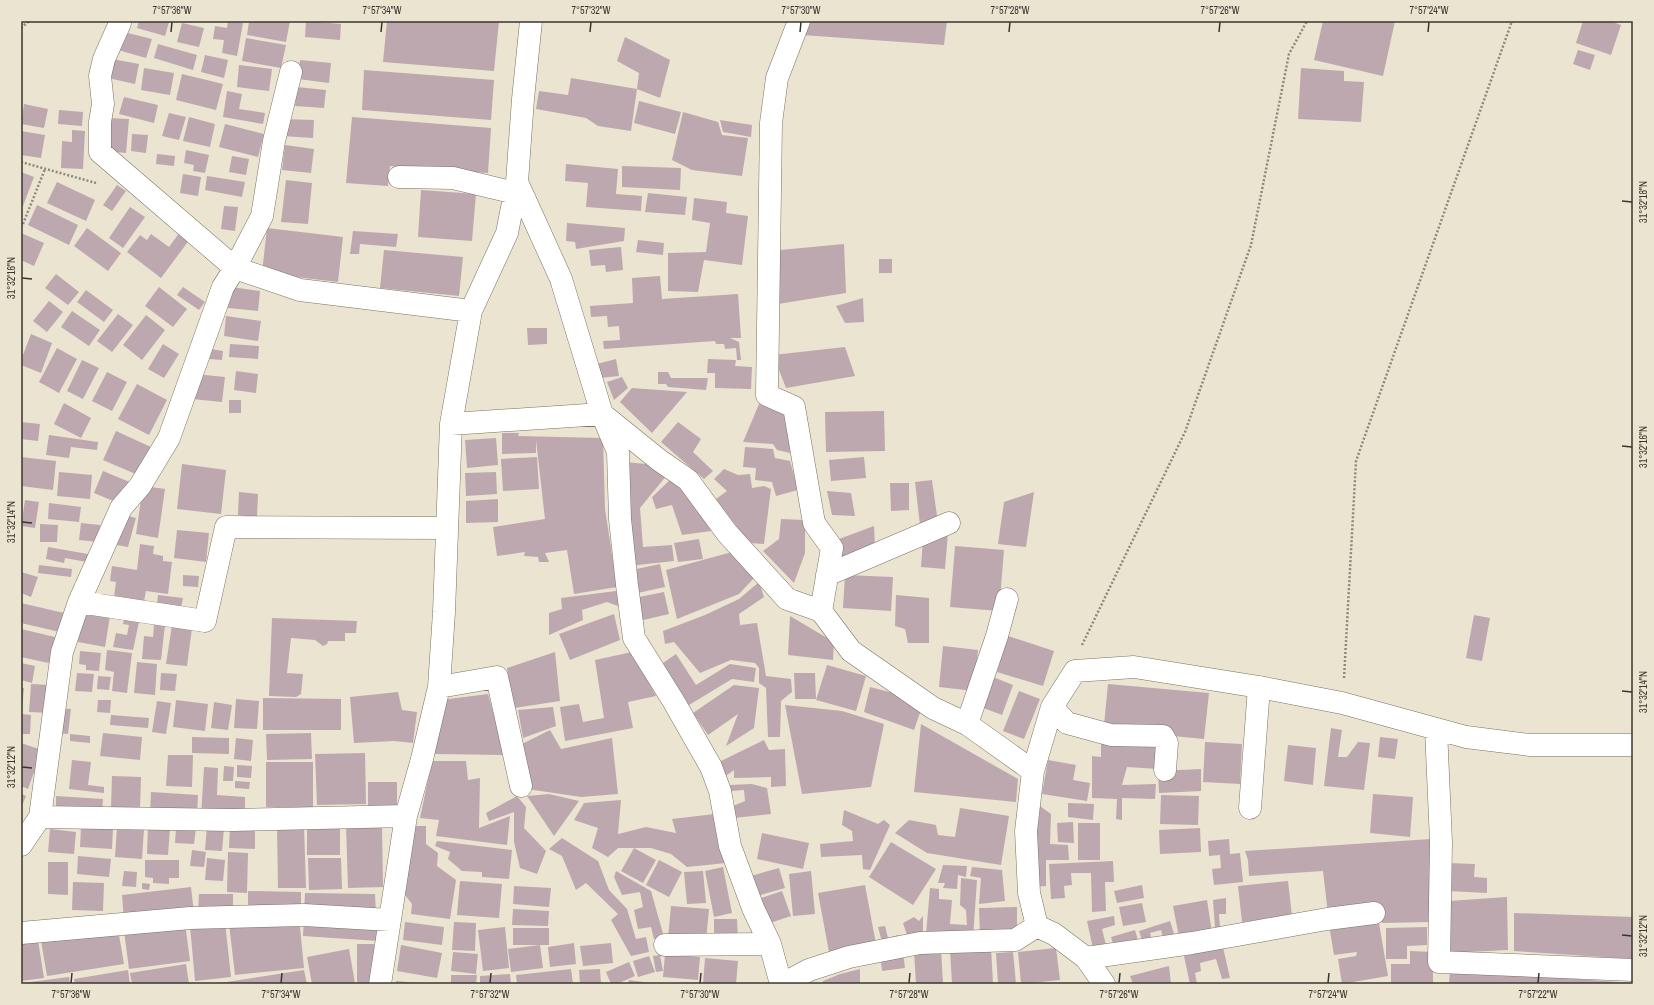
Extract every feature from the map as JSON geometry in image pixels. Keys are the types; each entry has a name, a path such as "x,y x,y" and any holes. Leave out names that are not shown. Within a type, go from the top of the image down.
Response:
{"street":[{"path":"380,984 406,816 422,759 439,687 451,424 471,311 507,233 516,188 531,21"},
{"path":"799,21 777,78 771,122 766,395 794,407 814,523 832,548 821,611"},
{"path":"120,23 104,59 100,76 103,104 100,122 100,152 121,168 235,268 300,290 471,311"},
{"path":"21,845 40,817 62,652 79,602 121,508 140,486 170,438 223,287 235,268 262,216 274,141 291,72"},
{"path":"400,177 453,178 516,188"},
{"path":"516,188 561,279 602,414 618,452 620,519 634,638 674,702 711,767 720,791 730,846 753,908 770,944 782,984 809,970 849,957 920,943 1015,940 1037,926"},
{"path":"451,424 602,414 659,460 688,480 727,533 787,599 821,611 851,651 933,708 967,724 1033,771"},
{"path":"827,575 949,523"},
{"path":"79,602 205,621 226,527 447,528"},
{"path":"967,724 997,636 1007,599"},
{"path":"1037,926 1029,892 1026,832 1033,771 1052,706 1075,671 1134,667 1259,687 1342,703 1466,737 1530,745 1633,745"},
{"path":"439,687 497,677 521,786"},
{"path":"1250,808 1259,687"},
{"path":"1052,706 1067,723 1111,735 1163,736 1168,743 1165,770"},
{"path":"1436,729 1441,842 1439,962 1633,970"},
{"path":"40,817 232,820 406,816"},
{"path":"1086,958 1192,943 1327,919 1374,913"},
{"path":"21,933 190,918 304,915 390,920"},
{"path":"1037,926 1054,934 1086,958 1104,984"},
{"path":"665,945 770,944"}],"path":[{"path":"21,28 29,21"},
{"path":"1075,671 1081,648 1185,432 1213,355 1251,245 1288,54 1307,21"},
{"path":"1342,703 1356,461 1512,21"},
{"path":"21,162 100,184 121,168"},
{"path":"23,224 45,169"}],"building":[{"path":"139,21 169,22 165,36 137,28"},
{"path":"228,21 243,23 237,56 222,53 224,40 213,39 215,26 227,28"},
{"path":"249,21 290,21 286,42 247,35"},
{"path":"306,21 341,24 340,40 305,37"},
{"path":"387,21 499,21 494,71 383,62"},
{"path":"807,21 947,21 944,45 802,35"},
{"path":"1323,21 1395,21 1383,76 1314,60"},
{"path":"1583,21 1610,21 1621,25 1611,55 1576,43"},
{"path":"182,23 204,28 199,47 177,42"},
{"path":"124,32 152,39 146,58 118,50"},
{"path":"625,37 670,60 660,98 637,89 639,73 617,61"},
{"path":"246,38 286,45 281,68 242,61"},
{"path":"158,44 197,55 193,70 154,58"},
{"path":"1578,50 1595,55 1590,70 1573,64"},
{"path":"205,55 228,60 224,78 201,72"},
{"path":"112,59 139,64 135,84 108,78"},
{"path":"300,60 331,63 329,83 298,79"},
{"path":"239,65 272,69 269,91 237,87"},
{"path":"144,68 174,73 170,95 141,90"},
{"path":"1301,68 1344,71 1344,81 1364,82 1361,122 1298,119"},
{"path":"364,70 494,80 491,120 362,110"},
{"path":"182,74 223,84 216,110 176,100"},
{"path":"571,78 637,89 631,131 598,126 586,118 536,109 539,91 568,95"},
{"path":"297,87 326,90 324,108 295,106"},
{"path":"227,91 242,94 239,109 265,113 263,124 223,117"},
{"path":"124,97 158,105 154,123 119,114"},
{"path":"639,101 681,112 675,134 634,123"},
{"path":"24,104 48,109 44,128 21,124"},
{"path":"59,110 83,112 82,126 58,124"},
{"path":"683,112 718,122 722,135 748,138 742,176 692,170 672,160"},
{"path":"169,113 186,117 179,140 162,136"},
{"path":"189,117 215,124 210,147 183,141"},
{"path":"352,117 491,128 488,173 390,166 388,186 346,183"},
{"path":"108,118 129,119 126,153 105,151"},
{"path":"282,119 314,120 313,138 282,136"},
{"path":"720,120 752,125 751,137 723,132"},
{"path":"225,124 264,134 258,157 219,147"},
{"path":"72,130 85,131 83,169 61,168 62,141 72,142"},
{"path":"21,131 45,135 41,158 21,155"},
{"path":"132,134 148,135 146,153 131,151"},
{"path":"285,145 314,149 311,173 282,170"},
{"path":"186,150 209,155 205,173 193,171 194,165 184,163"},
{"path":"157,154 175,156 174,166 156,164"},
{"path":"232,156 249,159 246,175 229,172"},
{"path":"566,164 618,169 616,194 642,196 641,211 586,207 588,183 565,181"},
{"path":"622,166 681,168 680,190 622,187"},
{"path":"21,172 34,177 23,206 21,205"},
{"path":"183,174 201,177 198,196 180,193"},
{"path":"207,176 245,182 242,197 205,190"},
{"path":"286,180 312,183 308,224 281,222"},
{"path":"57,182 95,200 86,221 47,203"},
{"path":"117,185 126,191 112,211 103,205"},
{"path":"421,190 476,194 472,241 418,237"},
{"path":"648,193 687,197 685,215 645,212"},
{"path":"694,198 727,202 726,213 748,216 742,265 704,260 698,292 668,291 668,253 706,252 710,223 692,220"},
{"path":"37,205 78,225 69,245 28,225"},
{"path":"224,206 238,207 235,231 221,229"},
{"path":"130,207 145,217 123,248 109,238"},
{"path":"567,223 625,228 624,241 576,249 575,242 566,241"},
{"path":"87,228 121,253 108,271 74,246"},
{"path":"267,228 343,237 338,282 262,273"},
{"path":"353,231 398,234 396,247 360,244 359,254 350,254"},
{"path":"180,232 190,239 161,278 127,252 140,235 147,240 151,234 169,247"},
{"path":"21,233 44,243 34,266 21,260"},
{"path":"638,240 664,243 663,255 636,252"},
{"path":"844,244 846,293 772,305 769,251"},
{"path":"621,247 623,270 606,272 605,265 591,266 589,250"},
{"path":"384,250 463,257 459,296 380,288"},
{"path":"879,259 892,259 892,273 879,273"},
{"path":"56,274 79,292 68,305 45,288"},
{"path":"660,276 662,299 738,294 741,338 730,338 739,342 741,360 737,360 736,348 725,349 724,344 716,344 715,341 604,349 603,341 620,340 619,326 608,327 607,316 591,317 590,306 633,303 632,278"},
{"path":"159,287 187,309 173,327 145,306"},
{"path":"183,287 205,302 199,310 177,295"},
{"path":"231,287 260,291 258,311 228,308"},
{"path":"86,290 113,310 104,322 77,302"},
{"path":"863,298 864,322 845,323 836,306"},
{"path":"49,301 63,312 47,332 33,321"},
{"path":"72,311 100,330 89,346 61,327"},
{"path":"118,314 133,325 112,352 97,341"},
{"path":"146,315 165,330 142,360 123,345"},
{"path":"226,316 261,321 258,341 224,336"},
{"path":"527,328 547,328 547,344 528,345"},
{"path":"31,334 52,343 41,373 21,365 21,360"},
{"path":"163,344 179,354 164,378 148,369"},
{"path":"230,344 259,346 258,359 229,357"},
{"path":"845,347 855,376 786,388 773,355"},
{"path":"57,348 77,359 59,393 39,382"},
{"path":"211,349 223,351 222,360 209,359"},
{"path":"616,359 619,376 600,378 597,364"},
{"path":"708,359 736,360 735,366 752,367 751,389 715,388 715,373 707,373"},
{"path":"82,360 99,368 83,399 67,391"},
{"path":"236,371 258,374 256,393 234,390"},
{"path":"107,372 127,382 112,411 92,401"},
{"path":"658,372 668,372 671,378 708,378 706,390 668,387 666,384 658,384"},
{"path":"195,374 225,377 222,402 192,399"},
{"path":"622,377 628,388 614,400 607,382"},
{"path":"137,384 167,400 149,435 118,419"},
{"path":"632,388 687,392 652,433 620,402"},
{"path":"229,400 241,400 241,413 229,413"},
{"path":"64,403 91,418 81,438 54,424"},
{"path":"759,404 787,416 790,453 777,450 773,444 743,442"},
{"path":"884,411 885,451 826,452 825,412"},
{"path":"21,422 40,424 38,441 21,439"},
{"path":"678,422 701,439 693,452 713,471 704,479 661,442"},
{"path":"116,431 153,448 140,476 103,460"},
{"path":"502,433 519,433 518,436 603,438 605,509 617,587 574,594 567,550 545,553 549,562 539,562 538,557 524,556 525,552 497,556 493,527 545,519 536,440 536,453 502,454"},
{"path":"49,435 98,442 97,450 71,447 69,458 46,455"},
{"path":"496,438 498,465 467,468 465,440"},
{"path":"745,447 773,449 775,458 790,461 798,490 776,496 772,482 755,480 756,468 743,467"},
{"path":"21,457 56,461 53,490 21,486"},
{"path":"537,457 539,489 503,491 501,459"},
{"path":"864,457 866,478 831,481 829,460"},
{"path":"624,462 647,464 667,475 640,508 643,547 672,545 674,561 629,566"},
{"path":"182,464 226,470 221,514 177,509"},
{"path":"724,469 738,475 750,474 752,488 764,486 771,489 764,544 749,543 716,499 727,491 714,479"},
{"path":"103,471 132,483 123,505 94,493"},
{"path":"59,472 92,475 90,499 57,496"},
{"path":"496,472 497,494 466,496 465,473"},
{"path":"672,478 700,508 711,531 682,535 672,505 656,509 652,497"},
{"path":"932,480 938,523 920,525 915,482"},
{"path":"890,483 909,483 909,510 891,511"},
{"path":"143,486 165,489 158,538 136,534"},
{"path":"827,491 851,493 855,516 832,515"},
{"path":"239,492 258,494 257,517 238,515"},
{"path":"1034,492 1026,547 998,544 1004,502"},
{"path":"498,499 498,522 466,523 466,501"},
{"path":"25,500 39,502 35,528 21,526"},
{"path":"49,503 81,507 79,522 48,519"},
{"path":"125,515 136,518 128,547 117,545"},
{"path":"781,519 805,520 805,553 794,583 763,551 779,539"},
{"path":"81,523 100,525 98,542 79,540"},
{"path":"40,524 58,525 57,542 40,542"},
{"path":"874,526 875,548 837,565 839,539"},
{"path":"177,530 209,533 206,562 174,558"},
{"path":"948,532 945,569 921,567 923,538"},
{"path":"699,539 703,559 678,562 674,543"},
{"path":"140,544 154,546 153,554 163,556 163,561 172,562 168,594 146,591 144,601 114,597 116,582 110,581 112,566 137,570"},
{"path":"955,546 1004,550 999,611 950,607"},
{"path":"48,547 88,554 87,562 65,558 64,563 46,559"},
{"path":"732,552 754,578 739,594 677,619 666,570"},
{"path":"660,564 665,587 633,594 627,571"},
{"path":"39,565 72,569 71,577 38,573"},
{"path":"21,572 38,577 31,597 21,593"},
{"path":"183,575 199,576 198,587 183,586"},
{"path":"845,575 893,577 891,611 843,608"},
{"path":"759,582 764,597 739,614 740,625 757,623 766,676 791,679 792,692 781,701 780,737 768,737 766,688 759,683 759,668 755,663 731,660 700,673 674,642 665,644 663,631 705,615 739,599"},
{"path":"616,591 618,606 607,602 582,610 583,620 549,635 549,613 562,609 561,598"},
{"path":"664,592 669,614 639,621 634,598"},
{"path":"158,595 183,598 181,608 157,605"},
{"path":"896,595 929,598 929,643 908,643 905,629 895,626"},
{"path":"21,603 64,613 60,632 21,623"},
{"path":"83,611 110,616 105,647 78,642"},
{"path":"614,614 620,640 570,660 559,634"},
{"path":"1474,615 1490,618 1482,661 1466,658"},
{"path":"790,616 834,642 833,660 788,655"},
{"path":"272,618 357,621 356,633 345,633 345,641 328,641 327,644 323,646 315,640 291,638 287,673 303,674 301,694 296,697 269,696"},
{"path":"124,619 139,622 133,650 113,647 116,633 127,635 129,625 123,624"},
{"path":"154,624 165,625 161,660 142,659 144,636 153,637"},
{"path":"172,625 192,628 187,666 166,664"},
{"path":"21,629 59,638 53,664 21,657"},
{"path":"1008,636 1054,651 1043,686 997,672"},
{"path":"943,646 978,650 974,691 939,687"},
{"path":"107,650 132,653 127,693 112,691 114,672 105,670"},
{"path":"80,651 101,653 99,671 86,670 86,665 79,664"},
{"path":"555,652 560,701 514,708 507,668"},
{"path":"632,652 656,696 628,702 633,728 565,741 560,707 579,704 583,722 604,718 595,660"},
{"path":"676,654 696,685 730,664 756,668 754,682 732,679 689,705 663,663"},
{"path":"137,662 157,664 155,695 134,693"},
{"path":"21,663 35,666 32,683 21,680"},
{"path":"827,665 866,676 856,711 816,700"},
{"path":"77,673 94,674 92,692 75,691"},
{"path":"161,673 177,674 175,691 160,690"},
{"path":"794,673 815,673 816,699 795,699"},
{"path":"98,676 111,677 109,690 97,689"},
{"path":"993,677 1013,685 1002,715 981,707"},
{"path":"31,684 51,685 50,713 29,712"},
{"path":"1108,684 1209,693 1204,739 1173,736 1173,731 1104,725"},
{"path":"734,685 759,688 754,728 726,746 738,714 708,735 693,713"},
{"path":"870,687 901,695 921,710 914,730 864,712"},
{"path":"21,688 24,688 22,710 21,710"},
{"path":"1019,691 1040,699 1024,739 1003,731"},
{"path":"398,692 402,710 417,712 413,743 394,741 354,743 350,697"},
{"path":"488,694 505,755 435,754 441,700"},
{"path":"263,698 341,699 341,730 263,730"},
{"path":"236,699 259,701 257,729 234,728"},
{"path":"98,700 111,700 110,713 97,712"},
{"path":"176,700 208,704 205,731 173,727"},
{"path":"157,701 171,703 166,734 152,732"},
{"path":"214,702 232,705 228,730 211,728"},
{"path":"785,705 842,711 884,724 871,787 802,794"},
{"path":"553,707 556,726 523,738 518,710"},
{"path":"59,708 71,709 68,734 57,733"},
{"path":"21,714 31,715 30,734 21,734"},
{"path":"111,715 149,718 148,728 110,725"},
{"path":"921,724 1018,779 1016,802 914,792"},
{"path":"1331,728 1342,730 1338,757 1347,757 1358,742 1370,743 1364,790 1324,786"},
{"path":"550,730 561,749 612,738 618,794 581,797 527,789 522,744"},
{"path":"103,733 142,737 140,760 100,756"},
{"path":"311,733 312,759 267,760 266,734"},
{"path":"70,734 90,736 90,743 70,741"},
{"path":"192,737 229,738 229,754 192,753"},
{"path":"1380,737 1398,739 1395,759 1378,757"},
{"path":"236,738 253,740 251,761 234,759"},
{"path":"1101,739 1163,739 1158,769 1127,767 1122,785 1156,784 1155,799 1122,798 1122,820 1116,819 1117,799 1092,798 1092,756 1101,757"},
{"path":"764,740 769,750 785,749 786,786 771,787 771,777 734,778 734,770 723,778 719,762"},
{"path":"1205,742 1242,744 1240,784 1203,782"},
{"path":"21,743 42,750 28,789 21,786"},
{"path":"1288,745 1316,748 1313,785 1284,781"},
{"path":"365,753 366,804 317,805 315,754"},
{"path":"168,755 193,755 192,787 166,786"},
{"path":"72,760 91,762 88,785 104,787 104,793 69,789"},
{"path":"1048,760 1076,765 1073,780 1090,783 1087,801 1042,794"},
{"path":"432,761 466,761 468,780 480,778 479,828 510,816 507,845 436,836 439,820 420,818"},
{"path":"266,762 313,762 313,807 266,807"},
{"path":"237,765 252,766 251,778 237,777"},
{"path":"224,766 234,767 233,781 223,781"},
{"path":"204,767 218,768 217,795 245,797 245,819 201,817"},
{"path":"1201,769 1201,791 1159,793 1158,771"},
{"path":"112,776 141,777 140,809 111,808"},
{"path":"235,781 250,782 249,789 235,788"},
{"path":"368,782 397,782 397,807 368,807"},
{"path":"752,784 767,788 771,814 734,818 733,806 745,801 744,790 731,791 730,785"},
{"path":"151,792 198,795 197,817 150,814"},
{"path":"21,794 26,796 21,808"},
{"path":"549,794 579,801 554,836 527,796"},
{"path":"1373,794 1413,797 1410,837 1370,833"},
{"path":"1161,795 1199,796 1198,825 1160,824"},
{"path":"56,796 103,799 102,812 56,809"},
{"path":"517,796 526,807 524,828 546,851 537,874 520,868 514,842 514,812 489,821 486,813"},
{"path":"621,800 618,834 646,827 676,833 672,819 715,814 726,863 687,867 671,854 651,848 618,848 608,857 592,848 598,828 574,820 584,803"},
{"path":"1068,803 1094,804 1093,820 1068,817"},
{"path":"1037,804 1051,814 1050,844 1068,845 1069,860 1046,860 1046,886 1030,887"},
{"path":"960,808 1009,816 1001,865 927,853 895,833 909,820 936,825 938,835 955,837"},
{"path":"844,810 878,824 884,820 890,825 870,870 863,869 862,855 821,857 820,844 853,841 852,831 842,825"},
{"path":"1073,822 1074,843 1058,842 1057,823"},
{"path":"1078,823 1100,823 1100,860 1078,860"},
{"path":"307,825 340,825 340,855 307,855"},
{"path":"346,825 382,825 383,887 348,888"},
{"path":"207,826 224,828 222,851 205,850"},
{"path":"304,826 306,888 278,888 277,827"},
{"path":"410,826 426,826 426,844 438,853 437,866 456,880 450,919 411,914 412,904 402,891"},
{"path":"81,827 113,829 112,849 80,847"},
{"path":"117,827 144,829 142,859 115,857"},
{"path":"148,827 170,829 168,855 147,854"},
{"path":"176,827 196,828 194,844 175,843"},
{"path":"230,827 255,827 255,849 229,848"},
{"path":"1200,828 1201,852 1160,854 1159,830"},
{"path":"50,829 76,832 74,854 48,852"},
{"path":"762,833 809,843 803,869 757,859"},
{"path":"562,838 598,861 609,890 627,909 636,939 646,937 649,952 631,956 611,920 618,914 586,883 576,890 562,856 549,849"},
{"path":"1229,839 1230,854 1240,853 1243,882 1214,885 1212,869 1221,868 1220,855 1209,856 1208,841"},
{"path":"1431,839 1431,922 1382,923 1378,905 1328,914 1323,871 1249,876 1248,860 1245,851"},
{"path":"437,841 512,850 509,879 482,877 482,872 462,871 448,859 450,852 435,846"},
{"path":"891,842 936,869 913,905 869,877"},
{"path":"634,848 656,860 643,883 621,871"},
{"path":"192,850 206,852 204,867 190,866"},
{"path":"228,852 248,853 247,893 227,892"},
{"path":"78,856 111,859 109,877 77,874"},
{"path":"207,858 225,860 223,881 205,880"},
{"path":"308,858 341,858 342,889 309,890"},
{"path":"145,860 179,860 179,878 169,878 169,884 153,883 153,878 145,877"},
{"path":"659,860 682,872 669,897 646,885"},
{"path":"1113,861 1114,882 1105,882 1106,911 1092,912 1091,873 1071,873 1072,885 1064,886 1065,898 1051,899 1049,864"},
{"path":"48,862 68,862 68,895 48,894"},
{"path":"1447,863 1475,864 1474,877 1487,878 1487,893 1447,891"},
{"path":"943,865 967,866 966,877 958,875 957,889 943,888 945,883 938,883"},
{"path":"723,867 732,913 714,917 705,871"},
{"path":"972,867 1002,870 1005,901 979,904 981,878 970,876"},
{"path":"779,868 785,888 757,896 751,876"},
{"path":"124,871 137,872 136,887 122,886"},
{"path":"616,871 651,891 664,937 654,939 651,927 638,929 634,910 643,907 640,892 622,895 614,877"},
{"path":"703,871 706,903 687,904 684,872"},
{"path":"811,871 815,914 793,916 789,874"},
{"path":"961,878 977,880 973,938 926,934 930,888 939,889 939,899 952,900 950,924 967,925 966,910 960,905"},
{"path":"460,881 502,884 499,918 457,915"},
{"path":"1288,881 1292,916 1242,922 1238,886"},
{"path":"73,882 104,883 103,911 72,910"},
{"path":"142,883 150,884 149,890 142,889"},
{"path":"865,885 876,944 829,952 818,893"},
{"path":"1142,885 1144,898 1117,903 1114,891"},
{"path":"514,886 551,888 549,907 513,904"},
{"path":"191,887 194,913 124,921 122,895"},
{"path":"248,891 301,892 301,912 248,912"},
{"path":"782,891 791,916 767,924 758,899"},
{"path":"305,893 375,894 376,914 304,913"},
{"path":"199,894 233,894 233,912 198,912"},
{"path":"1507,897 1508,950 1447,953 1449,901"},
{"path":"1226,898 1226,914 1219,914 1220,928 1215,928 1213,900"},
{"path":"1207,900 1212,932 1179,937 1173,906"},
{"path":"1142,903 1146,922 1123,926 1119,907"},
{"path":"671,906 709,909 706,941 668,938"},
{"path":"1017,907 1017,936 980,936 979,908"},
{"path":"513,909 549,911 548,926 512,925"},
{"path":"1514,913 1633,917 1632,959 1514,951"},
{"path":"923,916 923,931 908,938 903,923 914,917 919,921"},
{"path":"1114,916 1115,925 1102,929 1107,949 1094,953 1087,921"},
{"path":"299,917 304,968 235,975 229,924"},
{"path":"1378,917 1388,976 1342,984 1338,959 1356,956 1357,952 1334,955 1329,925"},
{"path":"304,919 379,925 378,941 303,936"},
{"path":"714,919 737,919 738,941 714,941"},
{"path":"1170,921 1175,937 1164,941 1161,930 1150,933 1153,944 1143,943 1139,931"},
{"path":"225,922 231,977 195,981 190,926"},
{"path":"405,922 444,927 442,945 403,940"},
{"path":"454,922 476,923 475,951 452,950"},
{"path":"185,923 190,961 129,969 124,931"},
{"path":"885,926 888,938 898,935 900,942 883,946 878,927"},
{"path":"505,927 509,968 483,971 478,930"},
{"path":"1427,927 1427,945 1407,946 1407,959 1386,959 1386,928"},
{"path":"513,928 549,928 549,945 513,945"},
{"path":"118,929 124,964 47,976 41,941"},
{"path":"1135,930 1140,947 1116,953 1111,937"},
{"path":"38,940 44,978 21,981 21,943"},
{"path":"574,943 576,964 550,967 548,947"},
{"path":"611,943 613,963 583,966 580,946"},
{"path":"357,944 374,944 374,984 357,984"},
{"path":"401,945 442,953 437,978 397,971"},
{"path":"540,945 543,968 511,972 508,949"},
{"path":"991,947 993,983 952,984 950,949"},
{"path":"1223,947 1230,978 1222,979 1216,959 1200,963 1201,971 1195,973 1197,984 1190,984 1184,956"},
{"path":"1056,948 1060,980 1021,984 1018,952"},
{"path":"349,949 355,983 312,984 307,957"},
{"path":"941,949 943,984 916,984 914,951"},
{"path":"1410,951 1433,952 1433,984 1391,984 1391,964 1410,964"},
{"path":"453,952 478,954 476,974 451,971"},
{"path":"903,952 905,968 882,971 880,954"},
{"path":"1013,952 1016,984 998,984 996,953"},
{"path":"665,954 700,957 698,980 663,977"},
{"path":"660,955 663,971 656,972 653,956"},
{"path":"649,956 655,972 638,977 633,961"},
{"path":"705,958 738,961 736,984 703,984"},
{"path":"629,962 635,976 617,984 611,984 606,972"},
{"path":"186,964 189,984 132,984 130,973"},
{"path":"1169,966 1171,984 1133,984 1130,976"},
{"path":"571,969 573,984 517,984 516,975"},
{"path":"600,969 601,984 580,984 579,970"},
{"path":"860,969 860,984 822,984 823,981 840,974"},
{"path":"128,970 130,984 75,984 74,979"},
{"path":"304,970 307,984 220,984 220,983"},
{"path":"1450,970 1633,983 1633,984 1449,984"},
{"path":"510,974 511,984 480,984 480,976"},
{"path":"451,975 477,975 476,984 451,984"},
{"path":"69,977 70,984 22,984 22,983"},
{"path":"629,980 650,983 650,984 628,984"},
{"path":"396,981 419,983 396,984"}]}
